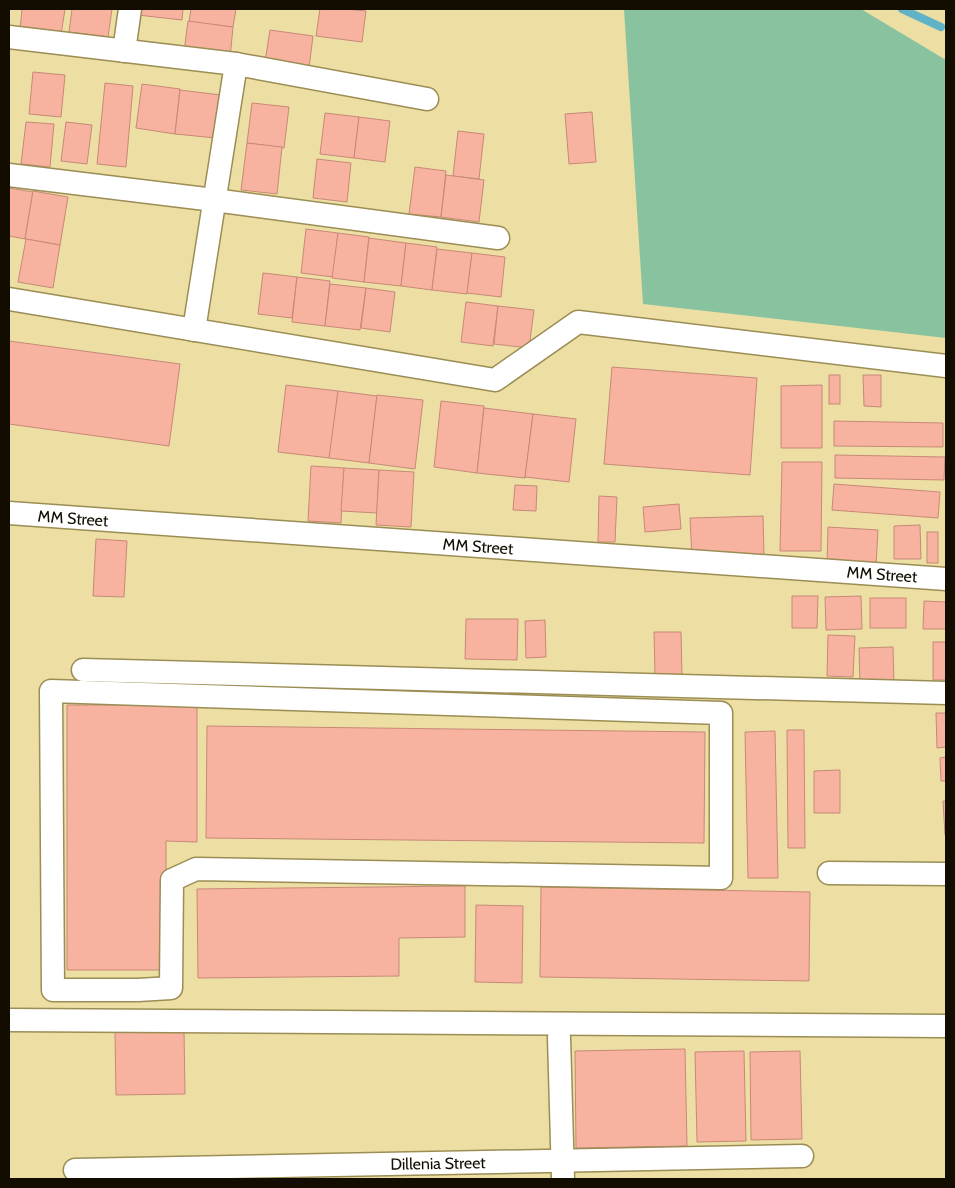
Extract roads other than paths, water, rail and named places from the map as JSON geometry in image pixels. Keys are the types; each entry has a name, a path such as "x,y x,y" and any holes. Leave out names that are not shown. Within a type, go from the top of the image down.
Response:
{"street":[{"path":"124,50 130,9"},
{"path":"9,37 236,64 427,99"},
{"path":"194,330 236,64"},
{"path":"9,175 498,238"},
{"path":"9,300 495,380 578,322 946,366"},
{"name":"MM Street","path":"9,514 946,579"},
{"path":"83,670 946,693"},
{"path":"51,691 721,713 721,878 196,869 172,880 171,988 112,990 53,990 51,691"},
{"path":"829,872 946,874"},
{"path":"112,990 113,1021"},
{"path":"9,1020 946,1026"},
{"path":"559,1038 563,1170"},
{"name":"Dillenia Street","path":"75,1170 563,1170 802,1156"}],"waterway":[{"path":"902,9 941,27"}]}
